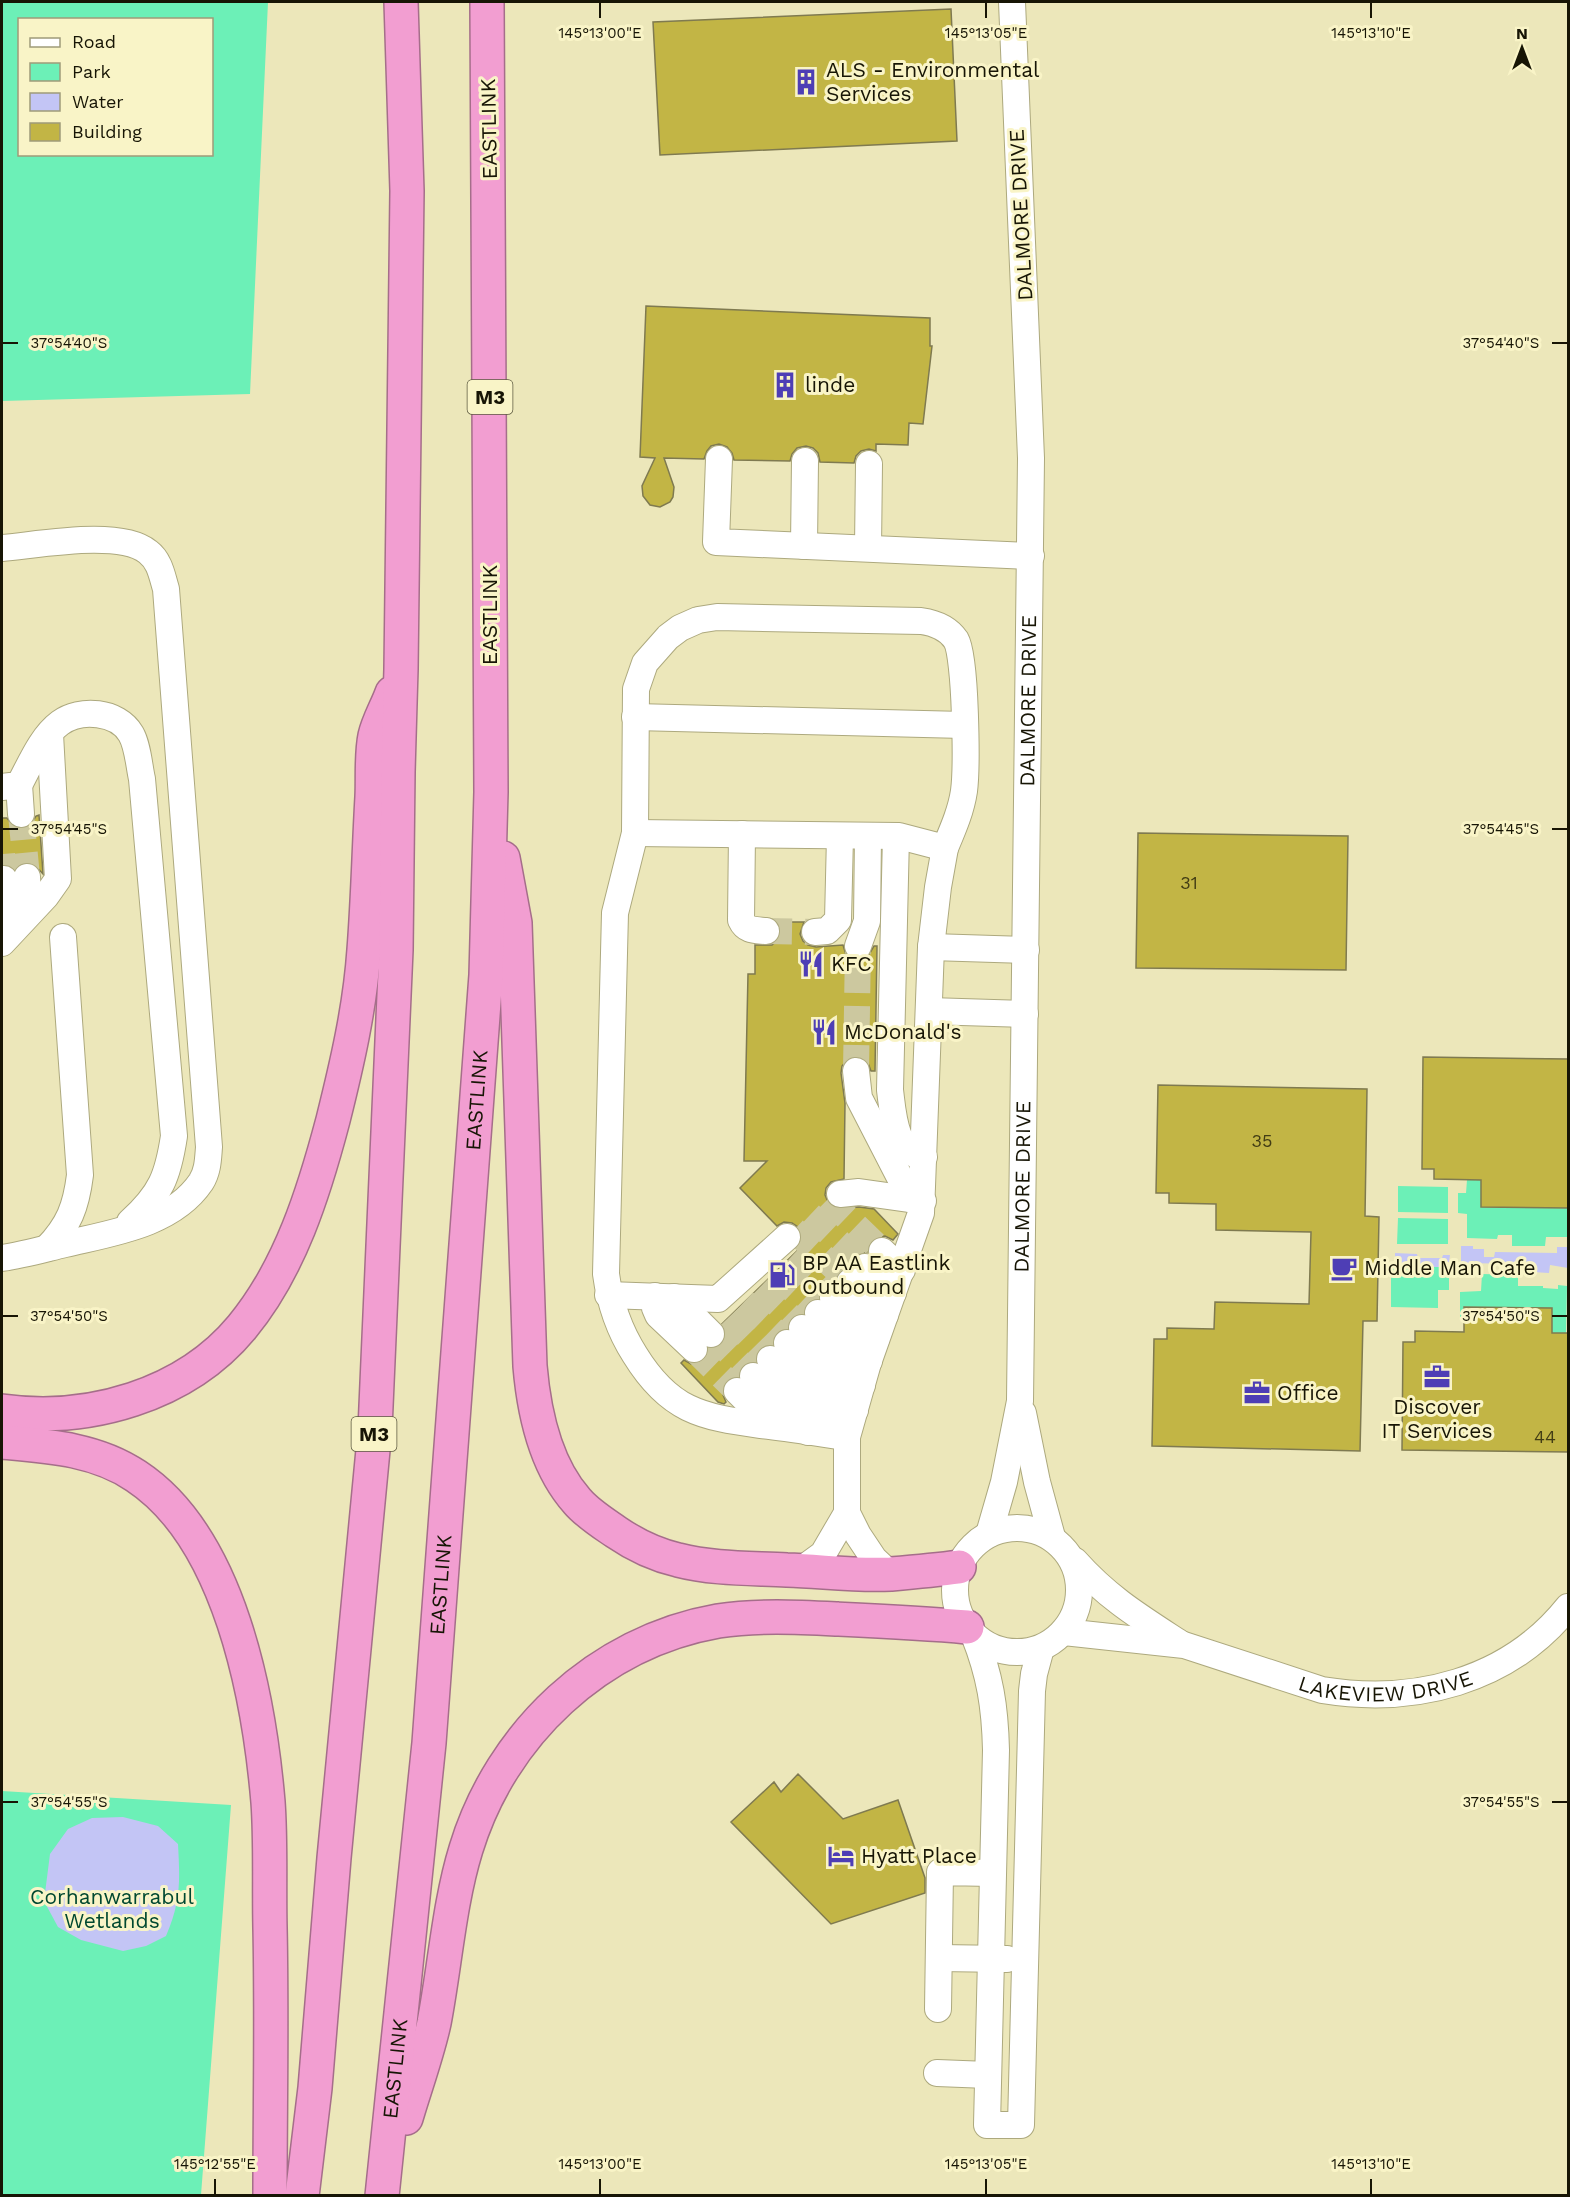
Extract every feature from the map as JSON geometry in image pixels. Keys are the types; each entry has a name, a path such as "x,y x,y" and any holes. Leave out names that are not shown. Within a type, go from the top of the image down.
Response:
{"highway":[{"name":"M3","path":"302,2196 315,2088 333,1870 375,1429 396,950 407,191 401,2"},
{"name":"EASTLINK","path":"383,2196 429,1743 486,975 491,792 487,2"},
{"path":"2,1411 49,1413 92,1411 132,1401 168,1385 224,1347 261,1302 280,1268 313,1190 349,1058 364,952 375,737 401,669"},
{"path":"491,792 515,923 531,1375 537,1417 551,1458 577,1501 592,1515 633,1543 676,1560 705,1565 890,1574 959,1567"},
{"path":"2,1442 60,1448 89,1454 136,1476 165,1499 187,1527 205,1553 225,1602 244,1658 258,1717 268,1803 272,2021 270,2196"},
{"path":"383,2196 433,2026 458,1882 472,1828 493,1784 528,1731 558,1701 598,1668 624,1654 652,1641 717,1622 792,1617 970,1631"}],"street":[{"name":"DALMORE DRIVE","path":"989,1534 1004,1482 1020,1401 1031,439 1012,2"},
{"path":"719,459 716,542 1031,556"},
{"path":"804,546 805,461"},
{"path":"868,548 869,464"},
{"path":"2,548 107,539 126,541 148,551 159,565 166,589 208,1117 208,1167 201,1182 172,1209 150,1221 122,1230 2,1258"},
{"path":"847,1437 713,1418 698,1413 669,1397 647,1373 630,1347 617,1321 608,1295 606,1263 615,913 635,833 636,689 645,663 668,637 680,628 698,620 717,617 933,622 956,640 962,658 966,771 959,813 945,848 931,946 924,1157 917,1200 919,1225 873,1350 847,1437 847,1513 874,1559 890,1574"},
{"path":"21,814 10,786 60,723 85,714 105,715 120,722 131,734 142,779 174,1136 170,1168 154,1199 122,1230"},
{"path":"635,717 964,725"},
{"path":"5,939 46,896 58,879 50,734"},
{"path":"635,833 896,836 945,848"},
{"path":"742,834 741,920 746,928 753,931 766,931"},
{"path":"815,932 826,931 838,920 854,836"},
{"path":"854,836 867,921 858,946"},
{"path":"896,836 890,1090 899,1135 910,1152 924,1157"},
{"path":"5,939 15,878 29,913"},
{"path":"47,1248 67,1224 77,1197 80,1175 63,937"},
{"path":"931,946 1026,950"},
{"path":"929,1011 1025,1014"},
{"path":"856,1071 859,1098 917,1200"},
{"path":"840,1194 859,1192 917,1200"},
{"path":"608,1295 665,1297 747,1286 665,1297"},
{"path":"810,1321 893,1293"},
{"path":"810,1321 893,1293"},
{"path":"772,1426 810,1321"},
{"path":"810,1321 873,1350"},
{"path":"810,1321 862,1385"},
{"path":"810,1321 855,1410"},
{"path":"808,1432 810,1321"},
{"path":"810,1321 847,1437"},
{"name":"DALMORE DRIVE","path":"1020,1401 1037,1482 1061,1546"},
{"path":"801,1570 823,1554 847,1513"},
{"path":"970,1631 988,1645 1005,1651 1024,1652 1041,1648 1064,1632 1074,1618 1079,1602 1080,1586 1077,1569 1061,1546 1037,1530 1021,1527 1004,1528 976,1542 959,1567 955,1582 955,1598 959,1613 985,1664 995,1713 987,2125 1021,2125 1032,1691 1041,1648"},
{"name":"LAKEVIEW DRIVE","path":"1061,1546 1096,1584 1122,1606 1184,1645"},
{"name":"LAKEVIEW DRIVE","path":"1064,1632 1184,1645 1322,1690 1346,1694 1395,1696 1444,1687 1481,1674 1532,1642 1569,1607"},
{"path":"938,2010 940,1872 992,1873"},
{"path":"939,1958 1025,1960"},
{"path":"937,2073 988,2075"}],"green space":[{"path":"2,2 268,2 250,394 2,401"},
{"path":"1467,1180 1481,1180 1481,1207 1568,1208 1568,1237 1546,1237 1545,1246 1512,1246 1512,1235 1498,1235 1497,1239 1467,1238 1467,1214 1458,1213 1458,1193 1466,1193"},
{"path":"1398,1186 1448,1187 1448,1213 1398,1212"},
{"path":"1398,1218 1448,1219 1448,1244 1397,1244"},
{"path":"1391,1264 1404,1264 1404,1267 1440,1267 1440,1273 1449,1273 1449,1290 1438,1290 1438,1308 1391,1307"},
{"path":"1482,1274 1518,1275 1518,1286 1543,1286 1543,1288 1558,1289 1558,1285 1567,1286 1566,1333 1552,1333 1552,1308 1464,1307 1464,1317 1460,1317 1460,1292 1481,1291"},
{"name":"Corhanwarrabul Wetlands","path":"2,1791 231,1805 201,2195 2,2195"}],"water":[{"path":"1461,1246 1484,1249 1484,1257 1494,1257 1495,1252 1557,1253 1557,1247 1568,1247 1568,1268 1550,1265 1549,1273 1532,1272 1532,1264 1461,1263"},
{"path":"1395,1253 1417,1254 1418,1258 1442,1258 1443,1255 1450,1255 1449,1262 1440,1262 1440,1267 1404,1267 1403,1264 1395,1264"},
{"path":"123,1817 158,1826 178,1844 179,1869 177,1901 166,1936 146,1946 123,1951 81,1940 58,1927 44,1901 50,1854 68,1829 92,1818"}],"building":[{"name":"ALS - Environmental Services","path":"951,9 957,141 660,155 653,22"},
{"name":"linde","path":"646,306 930,318 930,346 932,346 923,424 909,423 908,445 876,444 876,451 869,449 861,451 854,463 820,462 818,453 806,446 797,448 790,461 734,460 727,447 719,444 711,446 704,459 664,458 674,487 673,497 670,502 660,507 650,505 643,496 642,486 655,458 640,457"},
{"path":"39,815 43,874 33,863 19,864 15,869 10,865 2,864 2,818 7,818 14,827 23,829 30,826"},
{"path":"1138,833 1348,836 1346,970 1136,968"},
{"path":"777,922 804,922 800,934 808,945 816,947 843,945 846,955 854,960 860,961 867,958 874,946 877,946 875,1071 871,1071 868,1063 861,1057 854,1056 842,1066 845,1103 844,1179 831,1182 826,1188 825,1195 834,1208 874,1209 898,1234 893,1240 885,1236 872,1240 867,1252 854,1256 850,1267 839,1272 835,1283 823,1287 818,1298 807,1303 803,1313 792,1317 787,1328 776,1333 772,1344 759,1349 755,1361 743,1365 738,1376 727,1380 722,1388 726,1402 724,1404 718,1402 681,1363 684,1360 691,1364 699,1363 705,1359 709,1349 722,1344 726,1331 722,1324 799,1249 797,1248 801,1241 798,1227 784,1222 777,1226 740,1188 767,1161 744,1161 748,974 755,974 755,945 772,945 779,939 781,932"},
{"path":"1423,1057 1569,1059 1569,1208 1481,1207 1481,1180 1434,1179 1434,1169 1422,1169"},
{"path":"1158,1085 1367,1089 1365,1216 1379,1217 1377,1321 1363,1321 1360,1451 1152,1446 1154,1339 1167,1339 1167,1328 1214,1329 1215,1302 1309,1304 1311,1232 1216,1230 1216,1204 1169,1203 1169,1193 1156,1193"},
{"path":"1464,1307 1552,1308 1552,1333 1569,1333 1569,1452 1402,1450 1403,1342 1415,1342 1415,1331 1464,1332"},
{"name":"Hyatt Place","path":"798,1774 843,1819 898,1800 925,1878 925,1893 831,1924 731,1822 774,1782 781,1792"}],"tunnel":[{"path":"21,814 27,877"},
{"path":"2,854 4,879"},
{"path":"766,931 815,932"},
{"path":"856,1071 858,946"},
{"path":"828,1199 882,1251"},
{"path":"810,1215 865,1267"},
{"path":"794,1230 850,1282"},
{"path":"790,1258 833,1298"},
{"path":"775,1273 818,1313"},
{"path":"760,1287 802,1328"},
{"path":"744,1302 787,1343"},
{"path":"729,1317 770,1359"},
{"path":"711,1334 753,1376"},
{"path":"694,1349 737,1391"}],"place":[{"name":"ALS - Environmental Services","path":"806,82"},
{"name":"linde","path":"785,385"},
{"name":"KFC","path":"811,964"},
{"name":"McDonald's","path":"824,1032"},
{"name":"Middle Man Cafe","path":"1344,1268"},
{"name":"BP AA Eastlink Outbound","path":"782,1275"},
{"name":"Discover IT Services","path":"1437,1377"},
{"name":"Office","path":"1257,1393"},
{"name":"Hyatt Place","path":"841,1856"}]}
